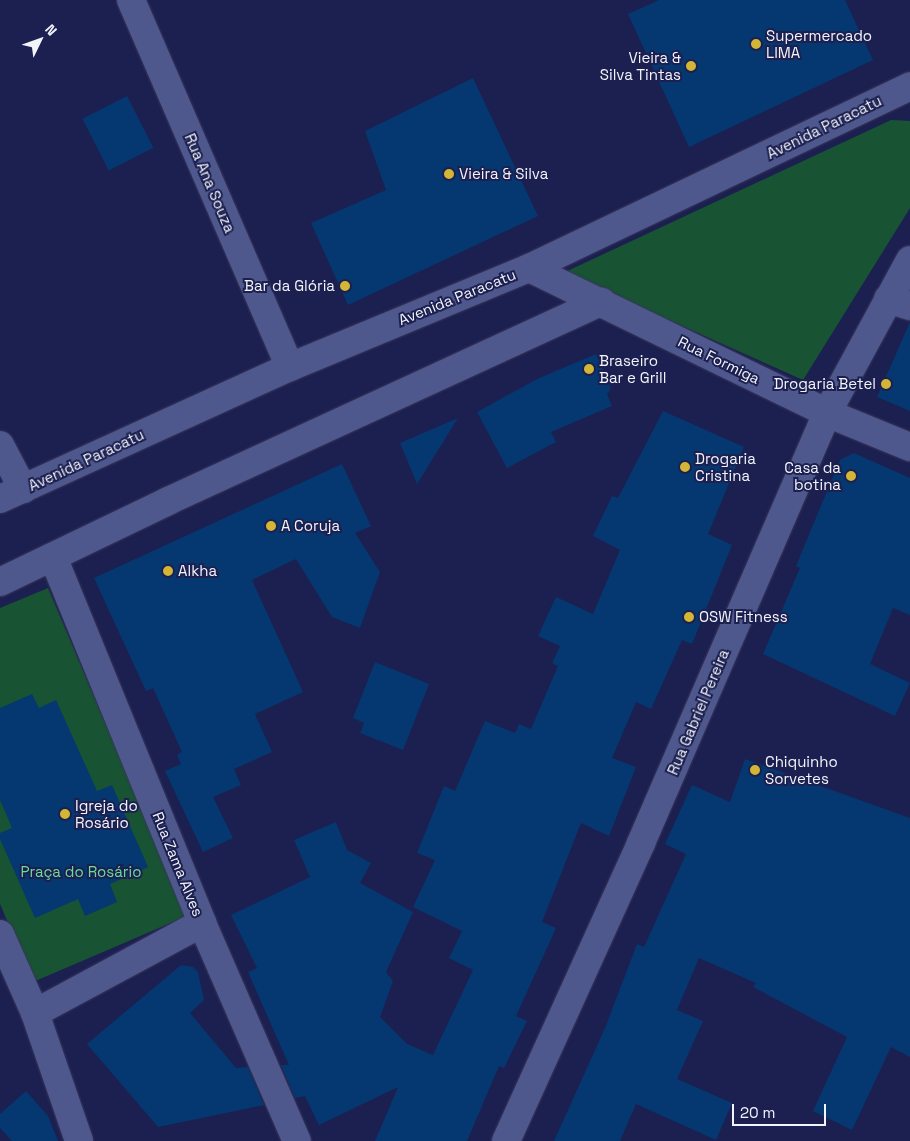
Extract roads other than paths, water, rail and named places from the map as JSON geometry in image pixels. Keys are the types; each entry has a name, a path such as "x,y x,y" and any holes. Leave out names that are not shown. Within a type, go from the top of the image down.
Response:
{"street":[{"name":"Rua Ana Souza","path":"131,0 290,367"},
{"name":"Avenida Paracatu","path":"11,494 290,367 529,268 902,97"},
{"name":"Rua Gabriel Pereira","path":"506,1141 641,843 827,412 899,303 910,260"},
{"name":"Rua Formiga","path":"529,268 827,412 910,447"},
{"path":"0,582 168,501 602,302"},
{"path":"0,445 11,494"},
{"name":"Rua Zama Alves","path":"53,557 202,923 297,1141"},
{"path":"35,1013 202,923"},
{"path":"0,934 35,1013 79,1141"}],"place":[{"name":"Supermercado LIMA","path":"756,44"},
{"name":"Vieira & Silva Tintas","path":"691,66"},
{"name":"Vieira & Silva","path":"449,174"},
{"name":"Bar da Glória","path":"345,286"},
{"name":"Braseiro Bar e Grill","path":"589,369"},
{"name":"Drogaria Betel","path":"886,384"},
{"name":"Drogaria Cristina","path":"685,467"},
{"name":"Casa da botina","path":"851,476"},
{"name":"A Coruja","path":"271,526"},
{"name":"Alkha","path":"168,571"},
{"name":"OSW Fitness","path":"689,617"},
{"name":"Chiquinho Sorvetes","path":"755,770"},
{"name":"Igreja do Rosário","path":"65,814"}],"park label":[{"name":"Praça do Rosário","path":"81,872"}]}
